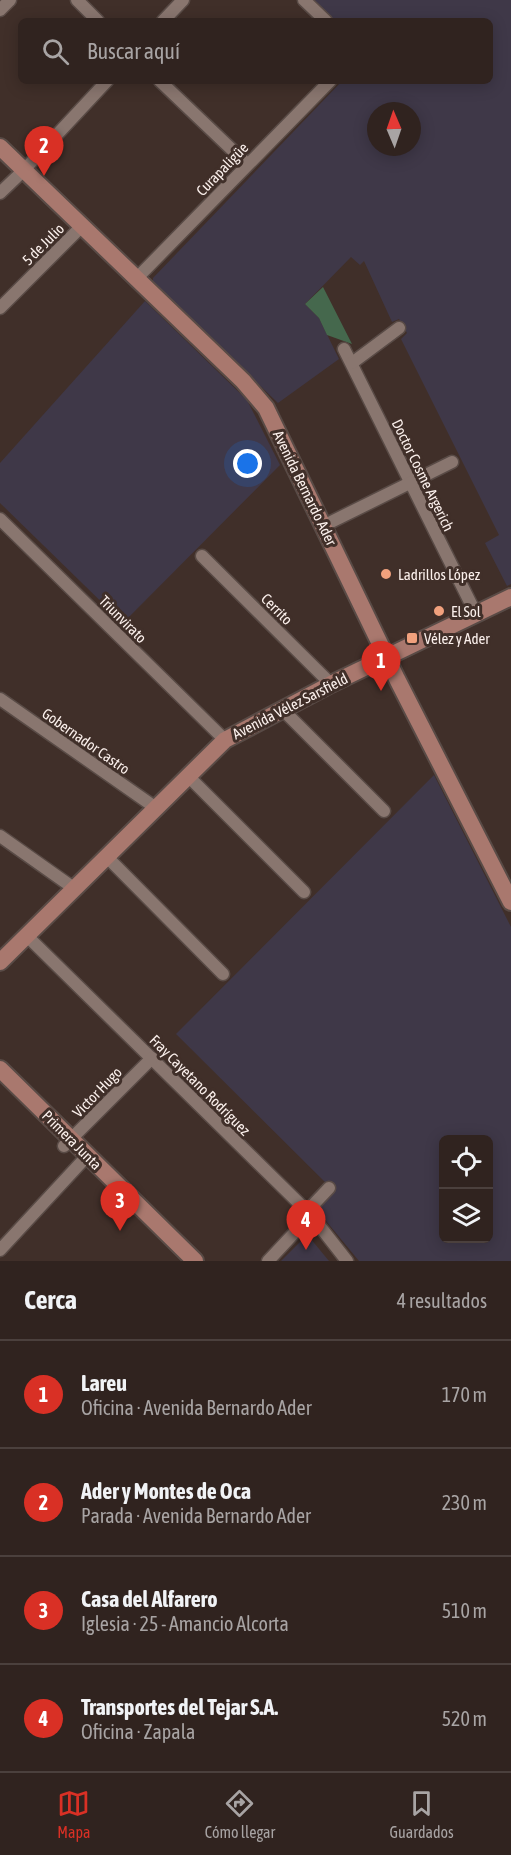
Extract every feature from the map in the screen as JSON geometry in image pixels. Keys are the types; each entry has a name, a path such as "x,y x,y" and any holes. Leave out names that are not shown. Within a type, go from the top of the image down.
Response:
{"main road":[{"name":"Avenida Bernardo Ader","path":"0,147 243,381 266,408 387,657 511,902"},
{"name":"Avenida Vélez Sarsfield","path":"0,962 225,740 330,684 511,597"},
{"name":"Primera Junta","path":"0,1069 84,1159 195,1261"},
{"path":"0,1083 68,1143"},
{"path":"84,1159 181,1261"}],"street":[{"path":"0,10 10,0"},
{"path":"77,0 95,18"},
{"path":"166,18 183,0"},
{"path":"304,0 323,18"},
{"path":"0,193 104,84"},
{"path":"163,84 247,164"},
{"name":"Curapaligüe","path":"137,278 327,84"},
{"name":"5 de Julio","path":"0,308 82,226"},
{"path":"352,363 399,328"},
{"name":"Doctor Cosme Argerich","path":"344,349 476,614"},
{"path":"323,526 452,462"},
{"name":"Triunvirato","path":"2,525 225,740"},
{"name":"Cerrito","path":"202,556 330,684"},
{"name":"Gobernador Castro","path":"0,699 156,808"},
{"path":"282,709 384,811"},
{"path":"188,776 304,892"},
{"path":"0,836 75,889"},
{"path":"107,857 223,974"},
{"name":"Fray Cayetano Rodríguez","path":"27,936 311,1215 347,1261"},
{"name":"Victor Hugo","path":"68,1143 152,1058"},
{"path":"0,1250 84,1159"},
{"path":"268,1261 311,1215 313,1205 329,1188"}],"shaded area":[{"path":"307,0 511,0 511,584 507,586 485,543 499,535 401,339 407,333 399,319 392,322 364,261 360,265 351,257 305,304 319,318 339,359 278,403 153,283 153,278 339,84 493,84 493,18 326,18"},
{"path":"145,301 247,400 280,465 123,623 0,503 0,463"},
{"path":"434,775 511,927 511,1261 359,1261 317,1210 334,1191 176,1034"},
{"path":"304,1238 310,1238 329,1261 281,1261"}],"green space":[{"path":"323,287 352,344 327,335 319,318 305,304"}],"place":[{"name":"Ader y Montes de Oca","path":"44,176"},
{"name":"Ladrillos López","path":"386,574"},
{"name":"El Sol","path":"439,611"},
{"name":"Vélez y Ader","path":"412,638"},
{"name":"Lareu","path":"381,691"},
{"name":"Casa del Alfarero","path":"120,1231"},
{"name":"Transportes del Tejar S.A.","path":"306,1250"}]}
